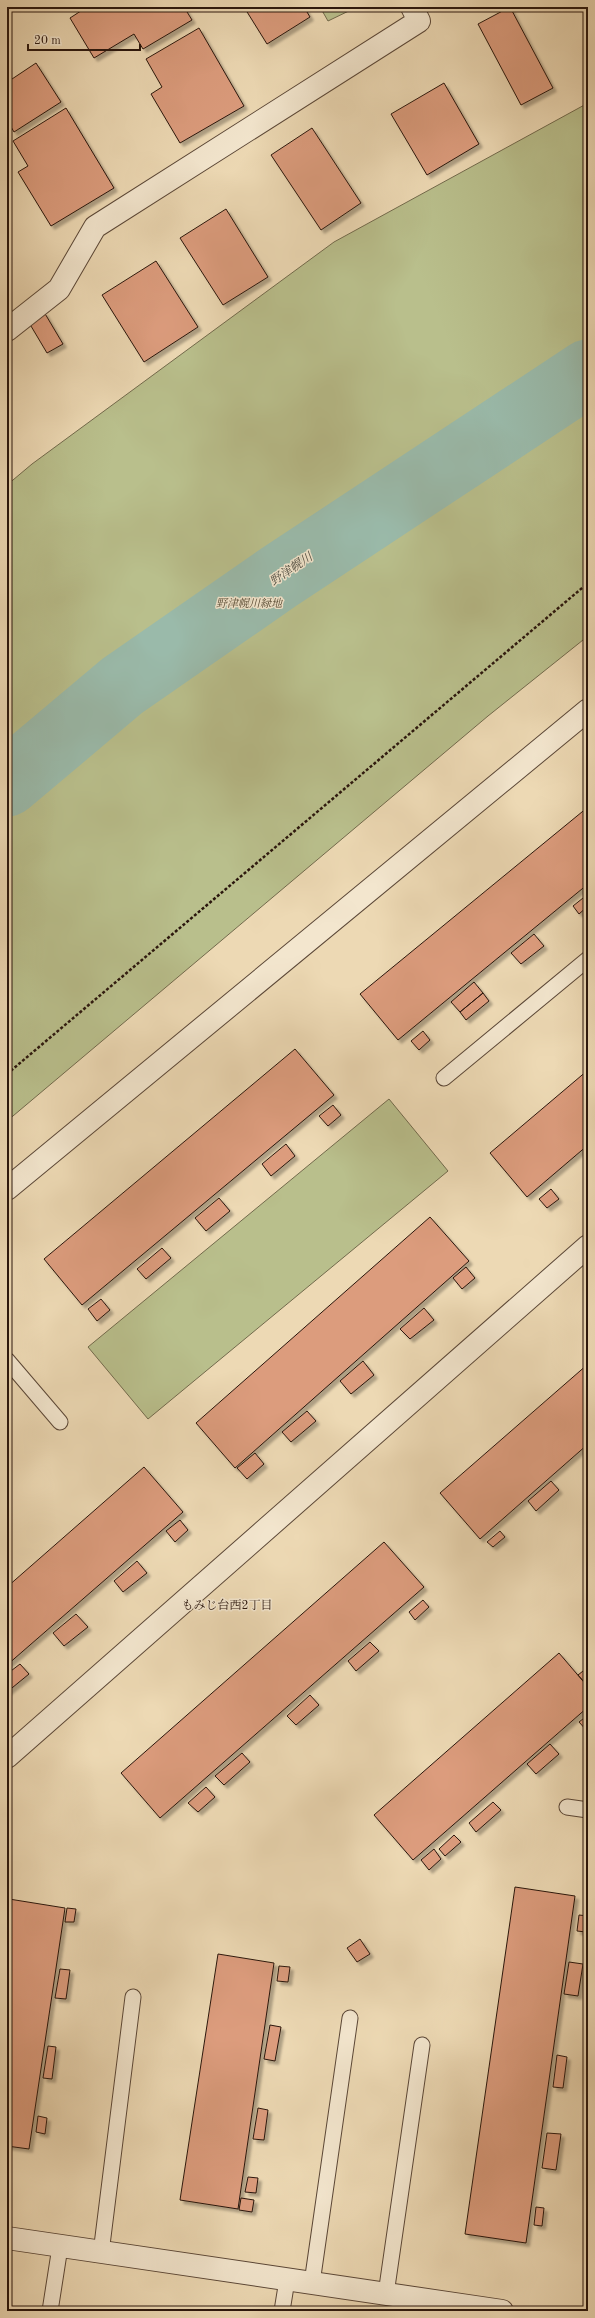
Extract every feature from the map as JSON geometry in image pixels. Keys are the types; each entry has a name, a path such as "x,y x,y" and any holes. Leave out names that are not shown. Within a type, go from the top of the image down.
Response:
{"street":[{"path":"7,330 59,289 96,227 419,21 412,7"},
{"path":"7,1189 588,710"},
{"path":"7,1757 588,1246"},
{"path":"7,2238 502,2311"}],"lane":[{"path":"444,1078 588,958"},
{"path":"7,1360 60,1422"},
{"path":"567,1807 588,1810"},
{"path":"101,2253 134,1997"},
{"path":"312,2283 350,2018"},
{"path":"386,2294 422,2044"},
{"path":"50,2311 60,2247"},
{"path":"282,2311 287,2280"}],"path":[{"path":"7,1074 588,583"}],"green space":[{"path":"320,7 357,7 328,21"},
{"name":"野津幌川緑地","path":"588,103 588,636 488,716 7,1121 7,485 32,464 334,242"},
{"path":"389,1099 448,1171 148,1419 88,1347"}],"building":[{"path":"87,7 184,7 192,20 143,49 134,34 94,58 70,18"},
{"path":"244,7 304,7 310,17 267,44"},
{"path":"510,7 553,88 521,105 478,24"},
{"path":"199,28 244,106 180,143 151,94 162,87 146,59"},
{"path":"36,63 61,102 14,132 7,120 7,78 9,81"},
{"path":"444,83 479,144 427,175 391,114"},
{"path":"66,108 114,188 51,226 18,172 28,166 13,141"},
{"path":"312,128 361,203 321,230 271,155"},
{"path":"226,209 268,277 223,305 180,238"},
{"path":"156,261 198,327 144,362 102,295"},
{"path":"44,312 63,344 47,353 28,321"},
{"path":"588,807 588,884 398,1040 360,994"},
{"path":"588,894 588,906 579,914 573,906"},
{"path":"534,934 544,946 521,964 511,953"},
{"path":"474,982 483,993 460,1012 451,1002"},
{"path":"483,993 489,1001 466,1020 460,1012"},
{"path":"423,1031 430,1040 419,1050 411,1041"},
{"path":"295,1049 334,1095 82,1305 44,1259"},
{"path":"588,1070 588,1145 527,1197 490,1153"},
{"path":"333,1105 341,1115 328,1126 319,1116"},
{"path":"286,1144 295,1156 271,1176 262,1164"},
{"path":"551,1189 559,1199 547,1208 539,1199"},
{"path":"219,1198 230,1211 206,1231 195,1218"},
{"path":"430,1217 469,1261 235,1468 196,1423"},
{"path":"162,1248 171,1258 146,1279 137,1269"},
{"path":"466,1267 475,1278 462,1289 453,1278"},
{"path":"101,1299 110,1310 97,1321 88,1309"},
{"path":"424,1308 434,1320 410,1339 400,1329"},
{"path":"363,1361 374,1375 351,1394 340,1381"},
{"path":"588,1364 588,1444 480,1539 440,1493"},
{"path":"307,1411 316,1421 291,1442 282,1432"},
{"path":"255,1453 264,1464 247,1479 237,1468"},
{"path":"144,1467 183,1512 7,1665 7,1587"},
{"path":"551,1481 559,1490 536,1511 528,1501"},
{"path":"180,1520 188,1530 175,1542 166,1531"},
{"path":"500,1531 505,1537 493,1547 487,1542"},
{"path":"384,1542 424,1587 160,1818 121,1773"},
{"path":"137,1561 147,1573 123,1592 114,1581"},
{"path":"423,1600 429,1607 415,1620 409,1612"},
{"path":"76,1614 88,1627 64,1646 53,1633"},
{"path":"370,1642 379,1651 356,1671 348,1661"},
{"path":"559,1653 588,1687 588,1707 413,1860 374,1815"},
{"path":"20,1664 29,1674 7,1692 7,1674"},
{"path":"588,1667 588,1686 578,1675"},
{"path":"310,1695 319,1705 296,1725 287,1716"},
{"path":"588,1715 588,1732 579,1722"},
{"path":"550,1744 559,1754 536,1774 527,1764"},
{"path":"242,1753 250,1762 224,1785 215,1776"},
{"path":"206,1787 215,1797 198,1812 188,1803"},
{"path":"493,1802 501,1810 476,1832 469,1823"},
{"path":"454,1835 461,1842 445,1856 439,1849"},
{"path":"434,1849 441,1859 429,1870 421,1860"},
{"path":"515,1887 575,1896 526,2243 465,2234"},
{"path":"9,1899 65,1908 29,2149 7,2146 7,1915"},
{"path":"67,1908 76,1909 74,1922 65,1922"},
{"path":"579,1915 588,1916 586,1932 577,1931"},
{"path":"360,1939 370,1954 357,1962 347,1948"},
{"path":"218,1954 274,1963 238,2209 180,2200"},
{"path":"569,1962 583,1964 578,1996 564,1994"},
{"path":"279,1966 290,1967 288,1982 277,1981"},
{"path":"60,1969 70,1970 66,1999 55,1998"},
{"path":"270,2025 281,2027 275,2061 264,2059"},
{"path":"48,2046 56,2047 52,2079 43,2078"},
{"path":"557,2055 567,2057 563,2088 553,2087"},
{"path":"258,2108 268,2110 264,2140 253,2139"},
{"path":"38,2116 47,2118 45,2134 36,2132"},
{"path":"547,2133 561,2134 556,2170 542,2168"},
{"path":"248,2177 258,2178 256,2193 245,2192"},
{"path":"241,2198 254,2200 252,2212 239,2210"},
{"path":"536,2207 544,2208 542,2226 534,2225"}],"waterway":[{"name":"野津幌川","path":"7,783 122,686 279,577 588,373"}],"district":[{"name":"もみじ台西2丁目","path":"227,1605"}]}
